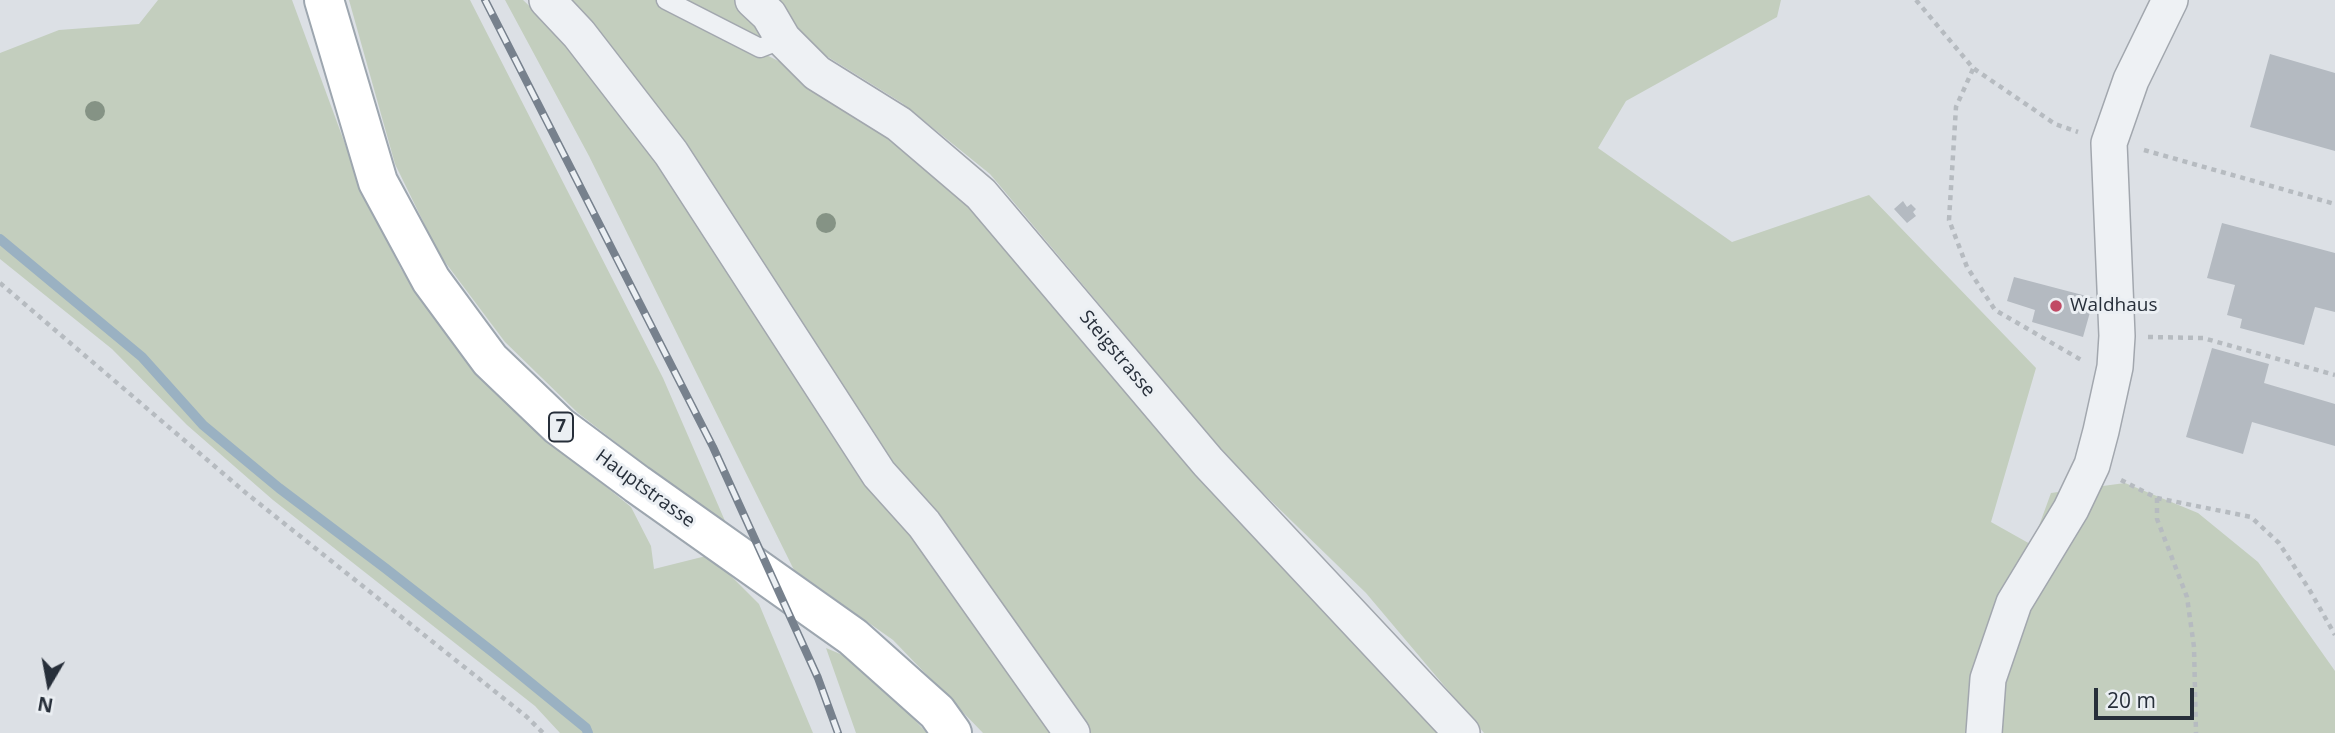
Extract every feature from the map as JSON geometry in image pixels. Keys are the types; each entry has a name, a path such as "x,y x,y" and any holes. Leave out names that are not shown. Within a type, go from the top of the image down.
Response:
{"main road":[{"name":"Hauptstrasse","path":"324,0 377,182 431,279 490,360 570,434 853,636 937,712 952,733"}],"street":[{"path":"547,0 579,34 671,153 879,474 924,524 1072,733"},
{"name":"Steigstrasse","path":"753,0 769,15 783,39 817,73 899,124 981,194 1208,462 1462,733"},
{"path":"1984,733 1988,679 2014,603 2071,509 2092,465 2116,352 2109,143 2132,80 2170,0"}],"lane":[{"path":"666,0 761,48 783,39"}],"path":[{"path":"1973,68 1956,107 1949,220 1967,267 1995,310 2087,363 2116,352 2203,338 2335,375"},
{"path":"0,283 247,493 527,717 542,733"},
{"path":"2092,465 2157,498 2251,517 2279,543 2335,635"},
{"path":"2157,498 2157,519 2187,597 2194,647 2196,733"}],"green space":[{"path":"158,0 292,0 362,190 401,269 458,351 519,416 631,507 651,546 654,569 710,555 759,604 813,733 560,733 535,706 273,500 187,425 112,349 0,259 0,53 59,30 139,24"},
{"path":"349,0 470,0 663,378 725,521 681,493 578,413 505,342 439,254 395,164"},
{"path":"505,0 523,0 574,48 655,153 917,538 1055,733 983,733 893,640 794,570 589,156"},
{"path":"566,0 658,0 798,71 986,209 1452,733 1084,733 889,465"},
{"path":"687,0 734,0 749,15 740,0 1781,0 1777,17 1626,101 1598,148 1732,242 1869,195 2036,368 1991,522 2032,545 2051,493 2125,483 2198,513 2258,562 2335,671 2335,733 1484,733 1366,593 1234,465 990,174 902,103 828,57 750,34"},
{"path":"826,648 845,656 890,694 927,733 856,733"}],"building":[{"path":"2270,54 2335,73 2335,151 2250,127"},
{"path":"1903,201 1907,207 1911,204 1916,209 1913,212 1916,216 1907,223 1894,209"},
{"path":"2222,223 2335,253 2335,312 2315,307 2304,345 2240,328 2242,319 2227,315 2235,285 2207,278"},
{"name":"Waldhaus","path":"2014,277 2094,298 2083,337 2032,322 2035,310 2007,301"},
{"path":"2212,348 2269,364 2264,383 2335,404 2335,446 2252,422 2243,454 2186,437"}],"waterway":[{"path":"0,239 142,357 203,425 279,488 494,653 586,728 588,733"}],"railway":[{"path":"485,0 713,447 818,678 838,733"}],"place":[{"name":"Waldhaus","path":"2056,306"}]}
